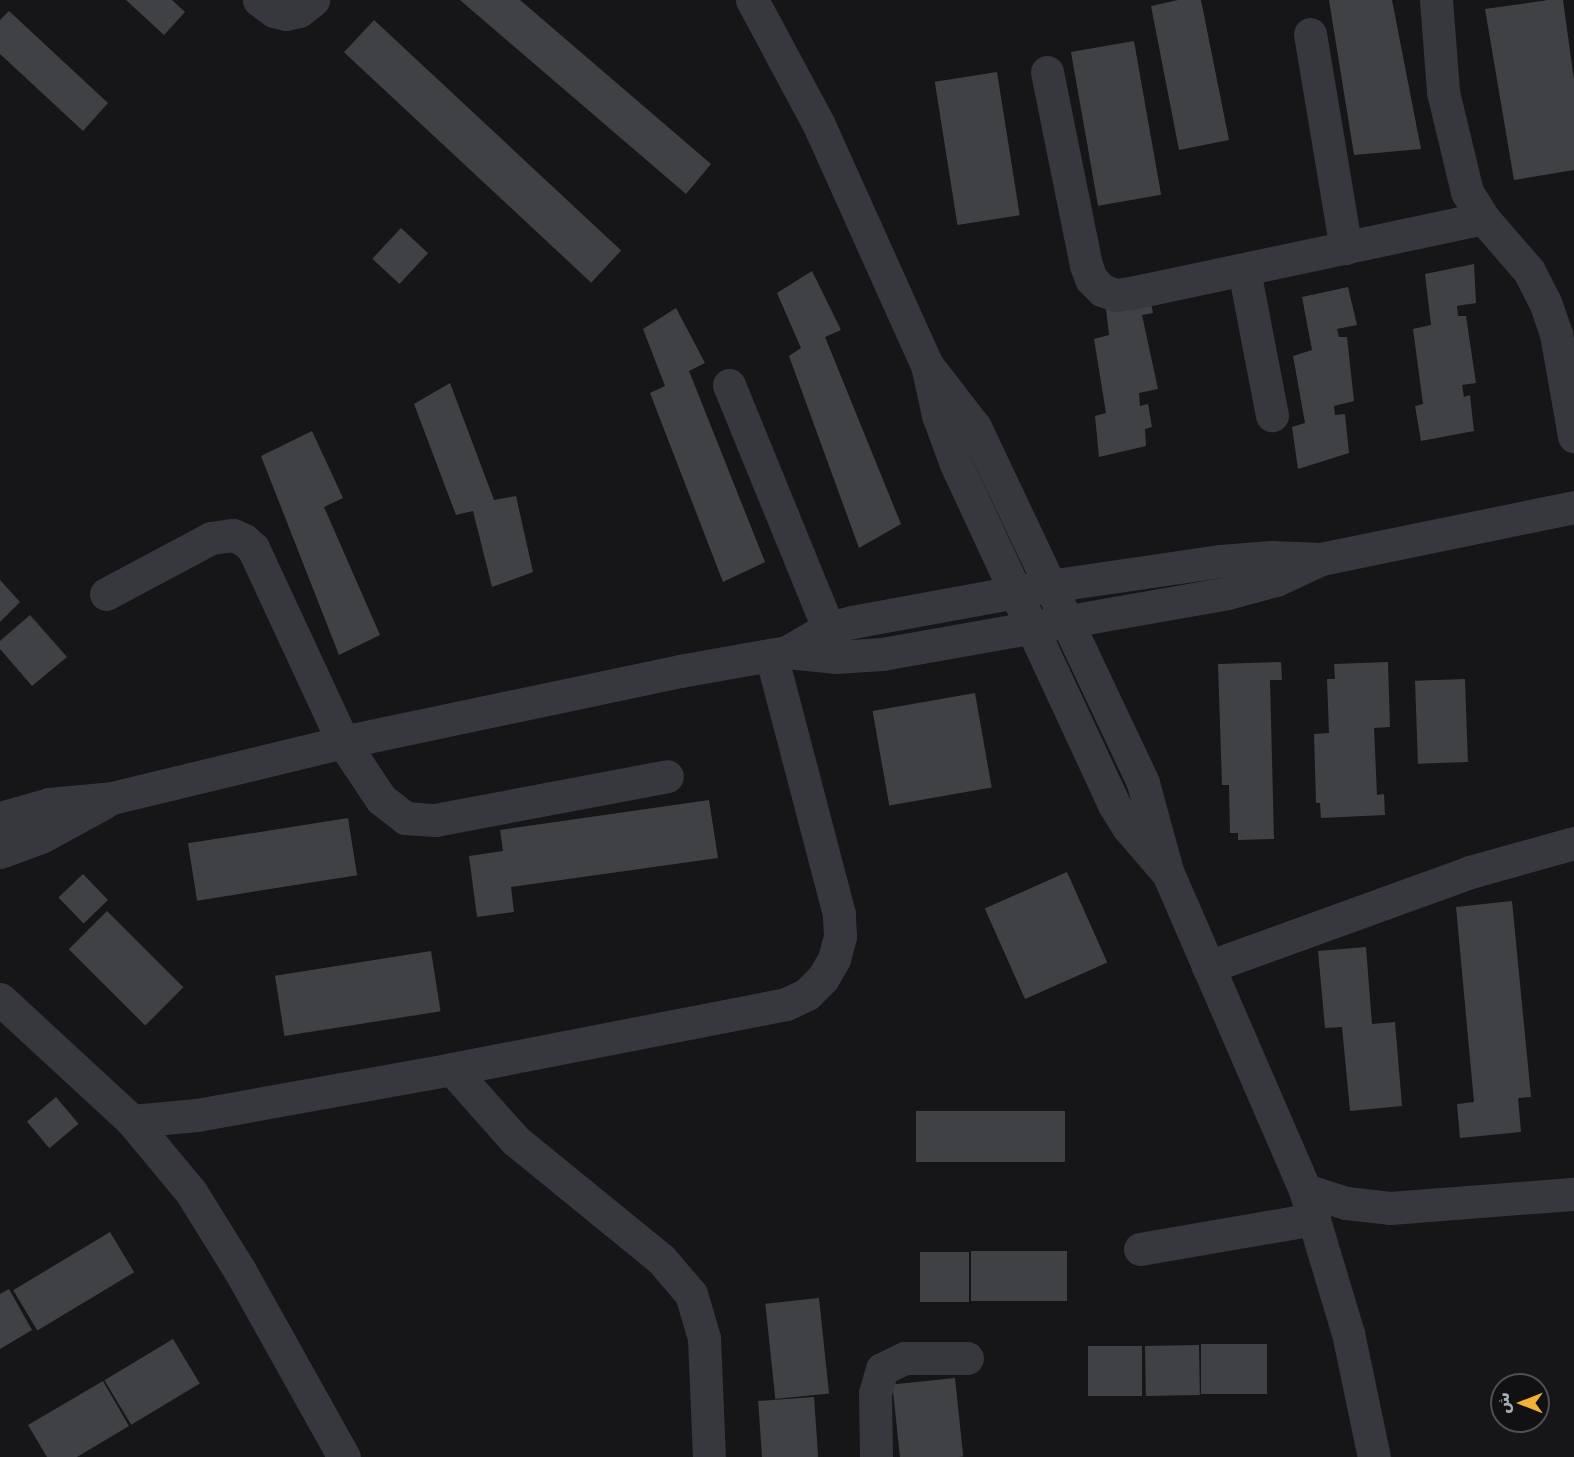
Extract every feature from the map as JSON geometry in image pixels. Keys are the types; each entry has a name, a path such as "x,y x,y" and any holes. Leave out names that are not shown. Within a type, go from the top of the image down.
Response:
{"street":[{"path":"259,0 274,11 286,14 299,11 313,0"},
{"path":"752,0 819,125 927,365 946,440 1113,802 1128,827 1167,871"},
{"path":"1436,0 1443,92 1467,192 1483,218 1510,244 1545,302 1556,334 1574,436"},
{"path":"1310,34 1346,248"},
{"path":"1047,72 1086,265 1091,279 1102,290 1116,295 1244,270 1483,218"},
{"path":"1244,270 1272,415"},
{"path":"927,365 975,427 1143,783 1167,871 1309,1205 1348,1333 1374,1457"},
{"path":"729,386 828,628"},
{"path":"0,818 49,804 112,798 343,742 779,653 859,656 1066,623 1252,587 1321,559 1574,507"},
{"path":"106,594 211,538 233,535 244,540 253,548 343,742 391,810 420,821 666,776"},
{"path":"779,653 828,628 1049,586 1246,558 1321,559"},
{"path":"132,1121 197,1115 452,1069 786,1004 807,994 823,978 834,959 840,936 839,914 779,653"},
{"path":"0,852 41,837 112,798"},
{"path":"1208,967 1470,872 1574,843"},
{"path":"0,999 132,1121 177,1174 217,1231 344,1457"},
{"path":"452,1069 515,1140 661,1259 691,1294 704,1338 709,1457"},
{"path":"1140,1249 1309,1205 1346,1203 1390,1208 1574,1194"},
{"path":"876,1457 875,1393 882,1369 905,1358 966,1358"}],"building":[{"path":"126,0 172,0 185,12 164,35"},
{"path":"460,0 520,0 711,164 686,194"},
{"path":"1178,0 1201,0 1229,140 1179,150 1151,6"},
{"path":"1329,0 1392,0 1421,149 1354,155"},
{"path":"1563,0 1574,80 1574,170 1514,180 1485,9"},
{"path":"9,11 108,103 83,131 0,54 0,20"},
{"path":"374,20 621,251 591,283 344,52"},
{"path":"1134,41 1161,195 1098,206 1071,52"},
{"path":"997,72 1020,215 957,225 935,82"},
{"path":"401,228 428,253 399,284 372,259"},
{"path":"1474,264 1476,303 1457,306 1458,316 1466,316 1476,383 1462,385 1464,397 1470,395 1474,431 1421,441 1415,406 1423,404 1413,329 1431,325 1425,274"},
{"path":"812,271 841,330 825,337 901,524 859,548 789,356 801,348 777,293"},
{"path":"1146,280 1153,313 1142,315 1158,389 1139,393 1140,406 1148,404 1152,427 1145,429 1146,446 1099,457 1095,416 1106,413 1094,339 1109,335 1104,291"},
{"path":"1348,287 1357,325 1337,329 1339,337 1347,337 1354,401 1334,406 1335,415 1345,414 1349,453 1298,469 1292,427 1305,423 1293,356 1312,350 1302,297"},
{"path":"676,308 705,363 689,371 765,562 723,582 650,393 665,386 643,329"},
{"path":"450,383 494,500 516,496 533,572 492,587 473,511 456,515 414,404"},
{"path":"312,431 343,498 324,507 380,635 339,655 261,456"},
{"path":"0,580 20,602 0,622"},
{"path":"30,615 67,657 32,686 0,649 0,641"},
{"path":"1281,662 1282,680 1270,680 1274,839 1238,840 1238,833 1230,833 1229,785 1222,785 1218,664"},
{"path":"1388,662 1390,727 1374,728 1377,795 1384,794 1385,815 1321,818 1320,803 1316,803 1314,734 1329,733 1327,679 1335,679 1334,664"},
{"path":"1465,679 1468,762 1418,764 1415,681"},
{"path":"975,693 992,788 889,806 873,711"},
{"path":"709,800 718,858 511,887 514,912 477,917 469,856 503,851 500,830"},
{"path":"348,818 357,875 197,901 188,843"},
{"path":"1067,872 1107,962 1025,999 985,909"},
{"path":"83,874 108,900 84,924 59,898"},
{"path":"1512,901 1531,1097 1518,1098 1521,1132 1460,1138 1457,1104 1474,1102 1456,907"},
{"path":"107,911 183,987 145,1026 69,949"},
{"path":"1366,947 1372,1024 1395,1022 1402,1106 1350,1111 1342,1027 1325,1028 1318,951"},
{"path":"431,951 441,1011 284,1036 275,976"},
{"path":"56,1097 78,1124 49,1148 27,1121"},
{"path":"916,1111 1065,1111 1065,1162 916,1162"},
{"path":"110,1232 134,1272 37,1330 13,1290"},
{"path":"971,1251 1067,1251 1067,1301 971,1301"},
{"path":"920,1252 969,1252 969,1302 920,1302"},
{"path":"9,1289 32,1330 0,1349 0,1294"},
{"path":"819,1298 829,1393 775,1399 765,1304"},
{"path":"173,1339 200,1384 131,1425 104,1380"},
{"path":"1201,1344 1267,1344 1267,1394 1201,1394"},
{"path":"1199,1345 1200,1395 1146,1396 1145,1346"},
{"path":"1088,1346 1142,1346 1142,1396 1088,1396"},
{"path":"955,1378 963,1457 900,1457 892,1385"},
{"path":"103,1381 129,1426 77,1457 47,1457 28,1425"},
{"path":"814,1397 818,1457 762,1457 758,1401"}]}
